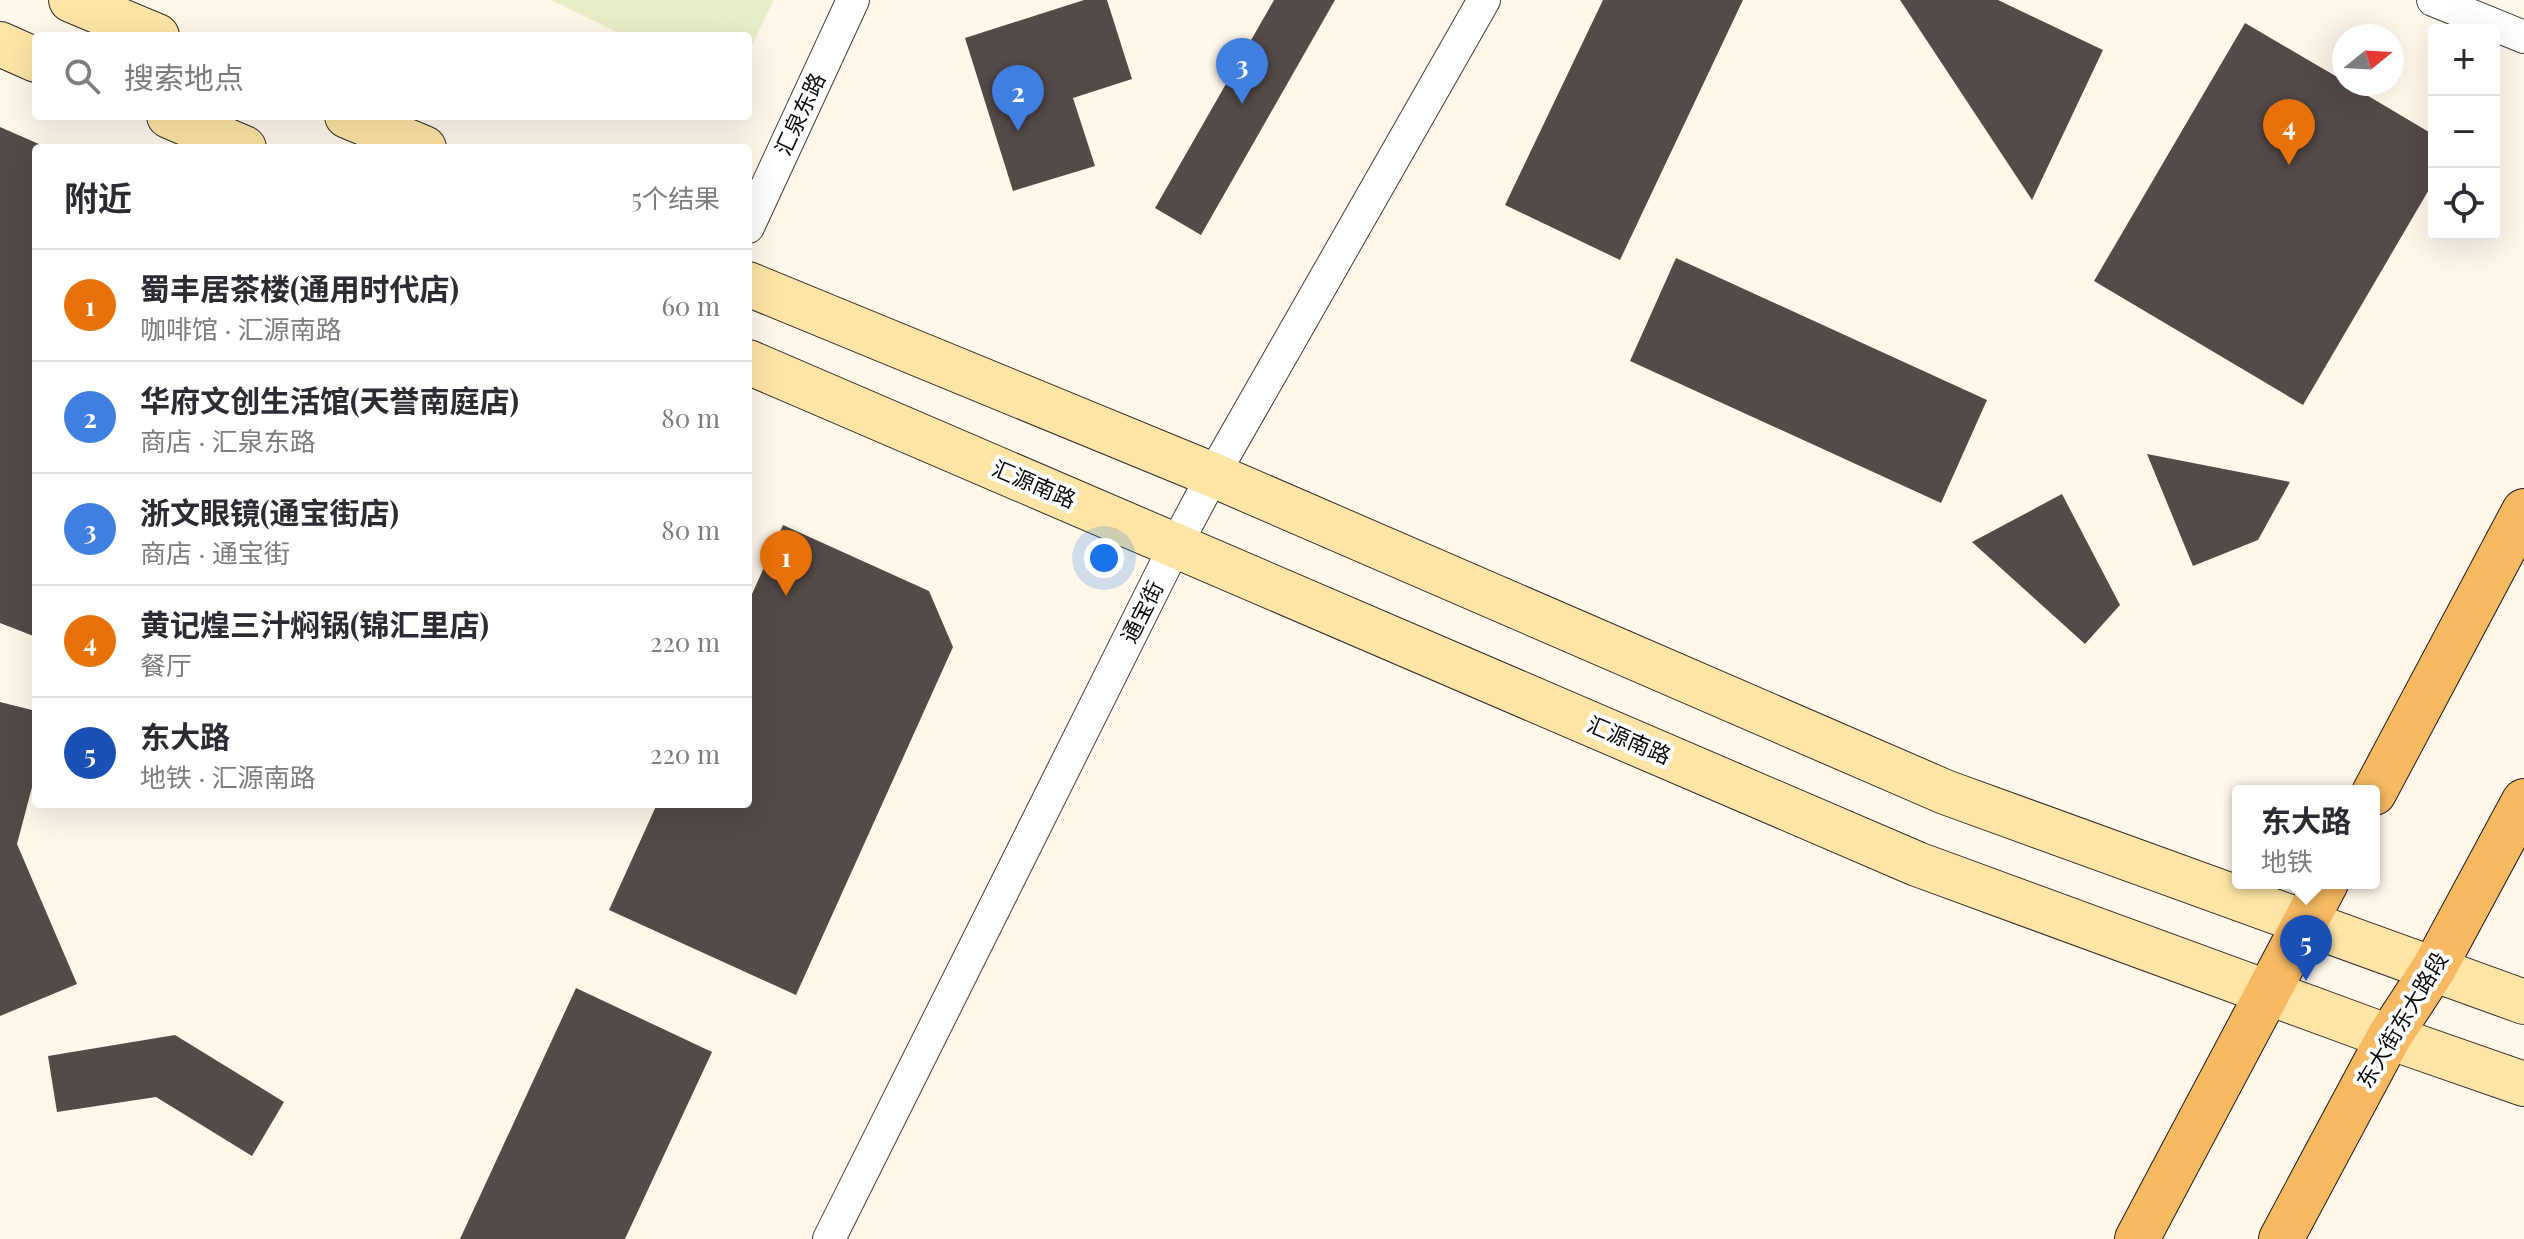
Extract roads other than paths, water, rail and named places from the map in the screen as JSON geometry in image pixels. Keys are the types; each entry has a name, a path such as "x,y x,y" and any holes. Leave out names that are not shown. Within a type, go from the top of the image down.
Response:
{"main road":[{"path":"2378,785 2524,511"},
{"name":"东大街东大路段","path":"2281,1239 2389,1037 2434,968 2524,801"},
{"path":"2137,1239 2323,889"}],"street":[{"path":"71,0 147,32"},
{"name":"汇泉东路","path":"752,218 853,0"},
{"name":"通宝街","path":"829,1239 1213,475 1484,0"},
{"path":"2433,0 2524,37"},
{"path":"0,44 32,58"},
{"path":"178,120 235,144"},
{"path":"357,120 414,144"},
{"path":"752,286 1213,475 1945,792 2524,1002"},
{"name":"汇源南路","path":"752,364 1917,864 2524,1084"}],"place":[{"name":"浙文眼镜(通宝街店)","path":"1242,104"},
{"name":"华府文创生活馆(天誉南庭店)","path":"1018,131"},
{"name":"黄记煌三汁焖锅(锦汇里店)","path":"2289,165"},
{"name":"蜀丰居茶楼(通用时代店)","path":"786,596"},
{"name":"东大路","path":"2306,981"}]}
